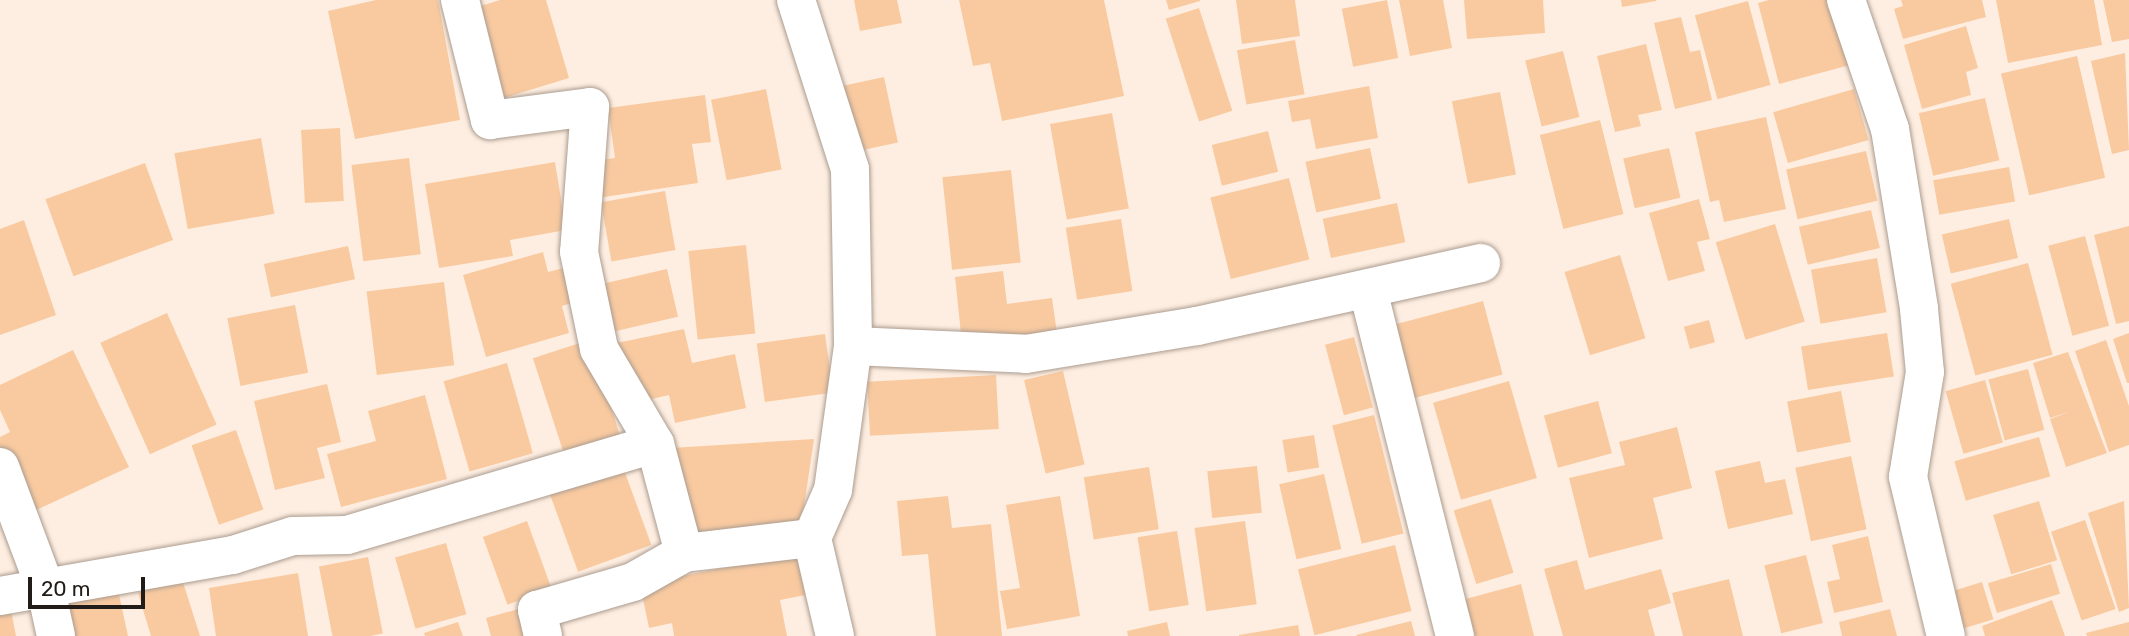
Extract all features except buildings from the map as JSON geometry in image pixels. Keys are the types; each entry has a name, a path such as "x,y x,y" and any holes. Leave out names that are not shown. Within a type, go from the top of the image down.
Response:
{"street":[{"path":"460,0 490,120 590,107 579,252 599,349 655,444 684,553"},
{"path":"796,0 850,169 853,346 833,489 812,538 835,636"},
{"path":"1846,0 1890,129 1919,309 1925,372 1908,477 1946,636"},
{"path":"853,346 1026,354 1368,290 1481,262"},
{"path":"1368,290 1455,636"},
{"path":"0,596 233,555 293,536 347,535 655,444"},
{"path":"0,467 46,590 56,636"},
{"path":"543,636 537,610 633,582 684,553 812,538"}]}
